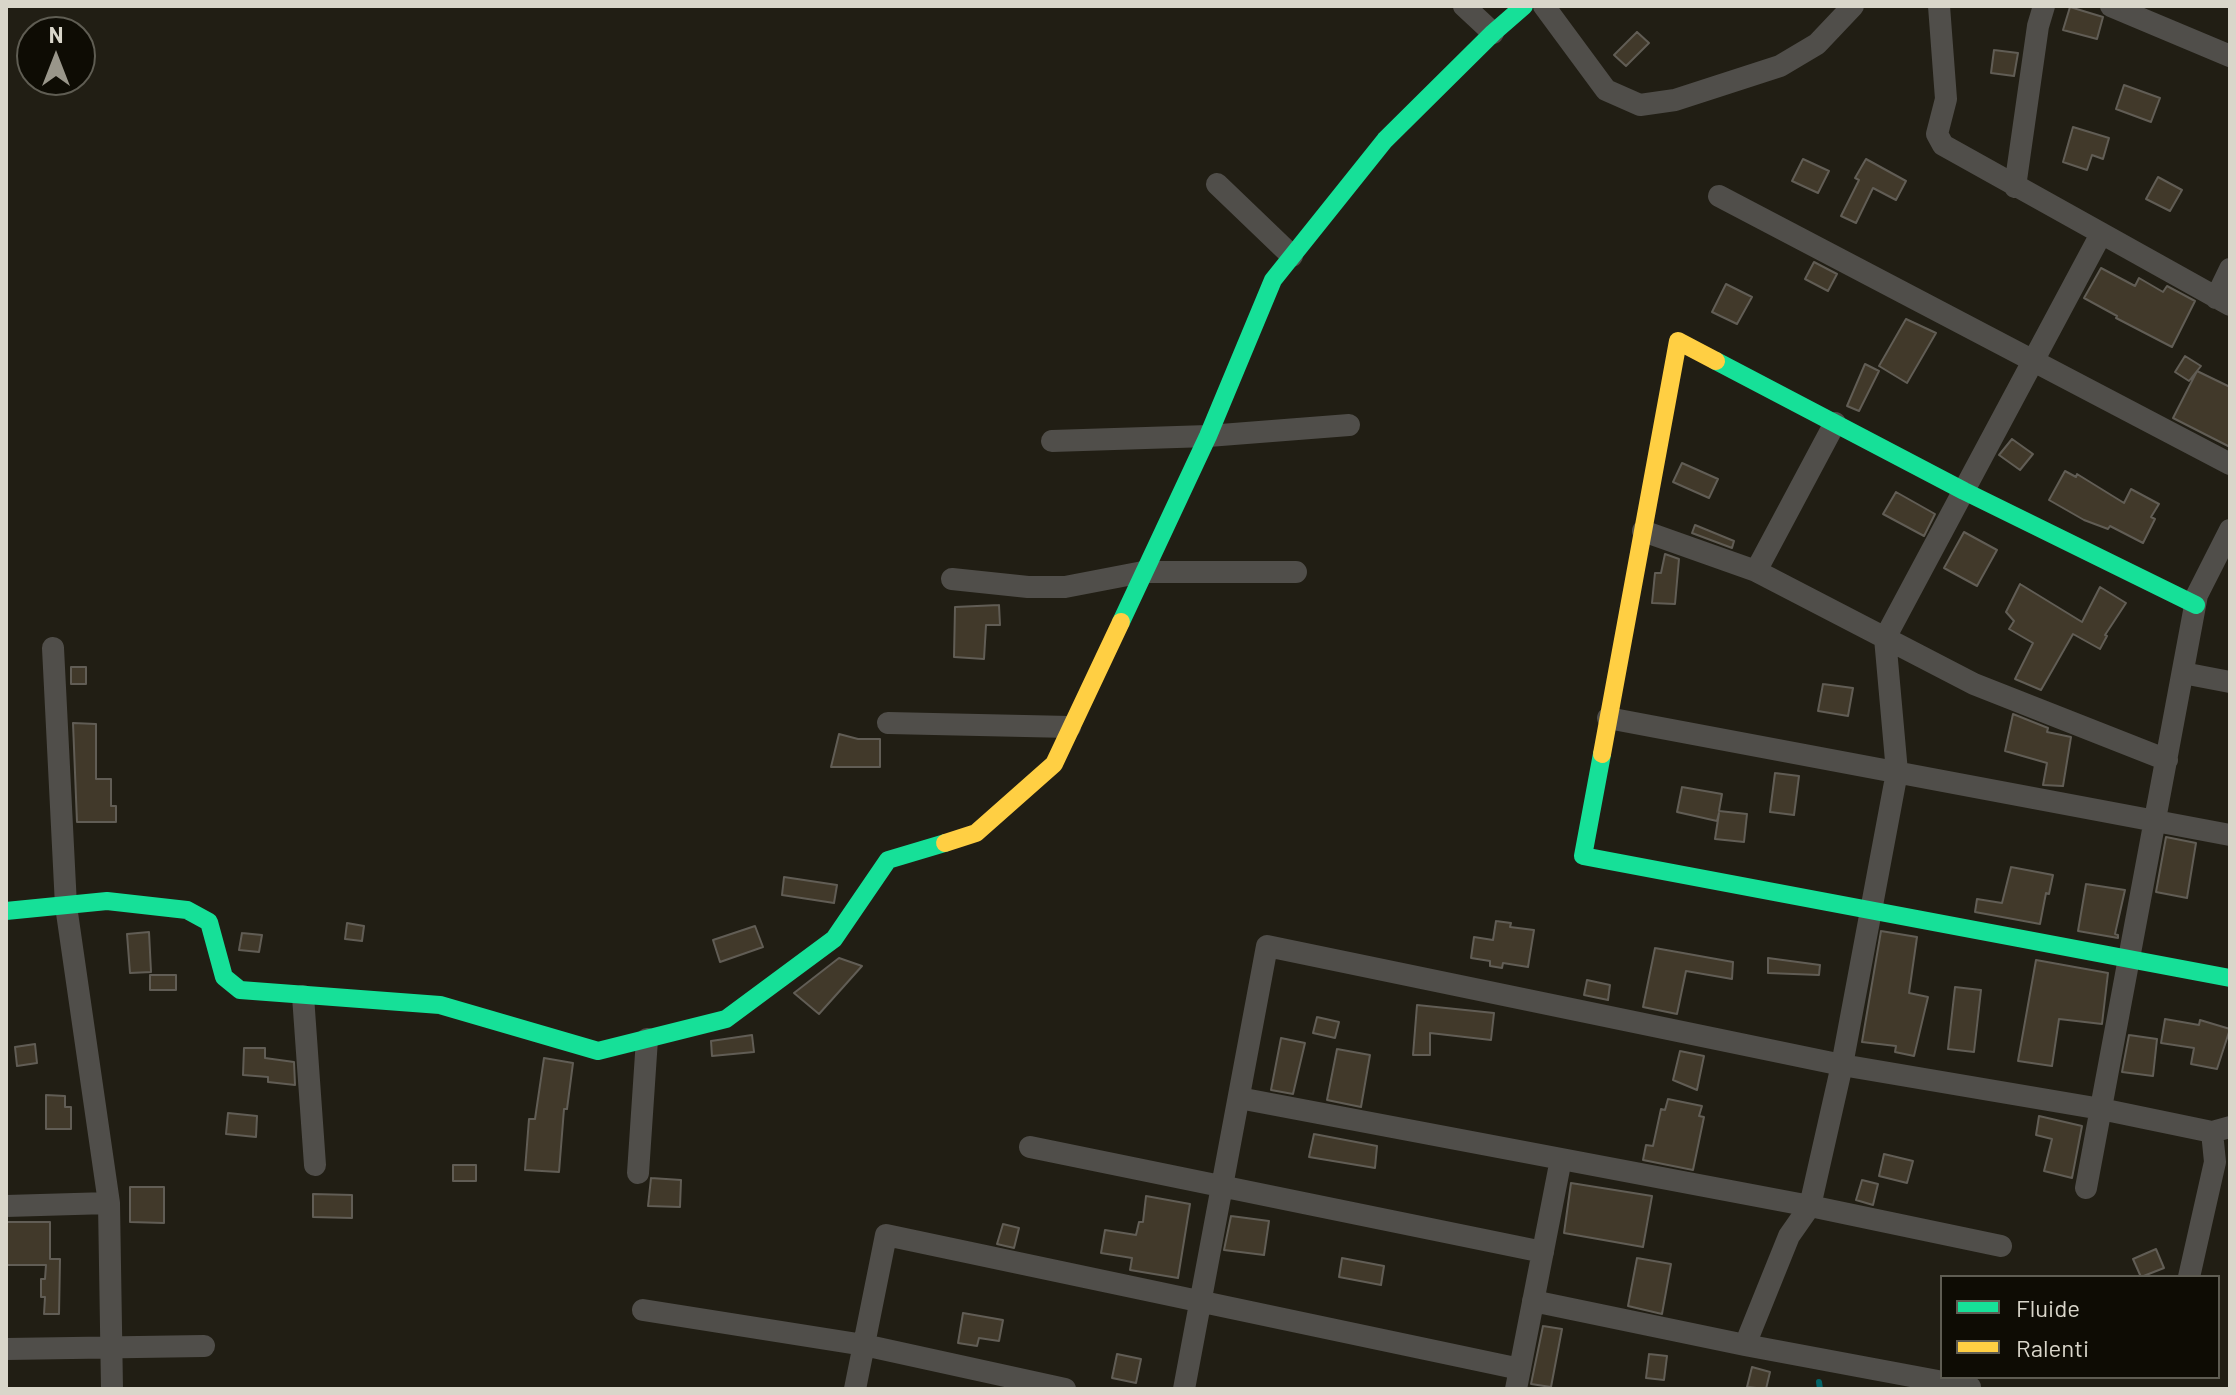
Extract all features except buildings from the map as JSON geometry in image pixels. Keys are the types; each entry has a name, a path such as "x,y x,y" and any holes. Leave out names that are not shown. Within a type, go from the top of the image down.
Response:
{"street":[{"path":"1464,6 1493,33"},
{"path":"6,911 107,901 187,910 209,922 224,977 240,990 440,1005 598,1051 726,1019 834,939 888,860 976,833 1054,764 1208,436 1273,280 1385,140 1524,6"},
{"path":"1544,6 1606,90 1640,105 1675,100 1780,66 1817,44 1853,6"},
{"path":"1939,6 1946,99 1937,134 1943,145 2223,301 2230,269"},
{"path":"2015,187 2038,26 2044,6"},
{"path":"2111,6 2230,56"},
{"path":"1217,184 1292,256"},
{"path":"1719,196 2230,464"},
{"path":"1745,1345 1789,1236 1810,1206 1842,1065 1897,772 1885,638 2101,234"},
{"path":"2196,605 1964,491 1678,341 1583,856 2230,978"},
{"path":"1756,571 1835,423"},
{"path":"1052,441 1208,436 1349,425"},
{"path":"2086,1188 2197,595 2230,530"},
{"path":"1643,531 1756,571 1974,684 2167,760"},
{"path":"952,579 1028,587 1065,587 1143,572 1296,572"},
{"path":"53,648 66,906 109,1203 112,1389"},
{"path":"2183,673 2230,682"},
{"path":"1608,718 2230,835"},
{"path":"888,723 1070,727"},
{"path":"1184,1389 1267,946 1842,1065 2221,1130 2189,1275"},
{"path":"303,996 315,1165"},
{"path":"638,1173 647,1039"},
{"path":"1239,1098 1810,1206 2001,1246"},
{"path":"1030,1147 1543,1252"},
{"path":"855,1389 886,1235 1201,1302 1518,1379 1561,1159"},
{"path":"6,1206 109,1203"},
{"path":"1533,1301 1970,1387"},
{"path":"643,1310 864,1345 1065,1389"},
{"path":"6,1349 204,1346"}],"waterway":[{"path":"1819,1382 1820,1389"}],"traffic: fast":[{"path":"1121,622 1208,436 1273,280 1385,140 1524,6"},
{"path":"1716,361 1964,491 2196,605"},
{"path":"1602,754 1583,856 2230,978"},
{"path":"6,911 107,901 187,910 209,922 224,977 240,990 440,1005 598,1051 726,1019 834,939 888,860 945,843"}],"traffic: slow":[{"path":"1602,754 1678,341 1716,361"},
{"path":"945,843 976,833 1054,764 1121,622"}]}
